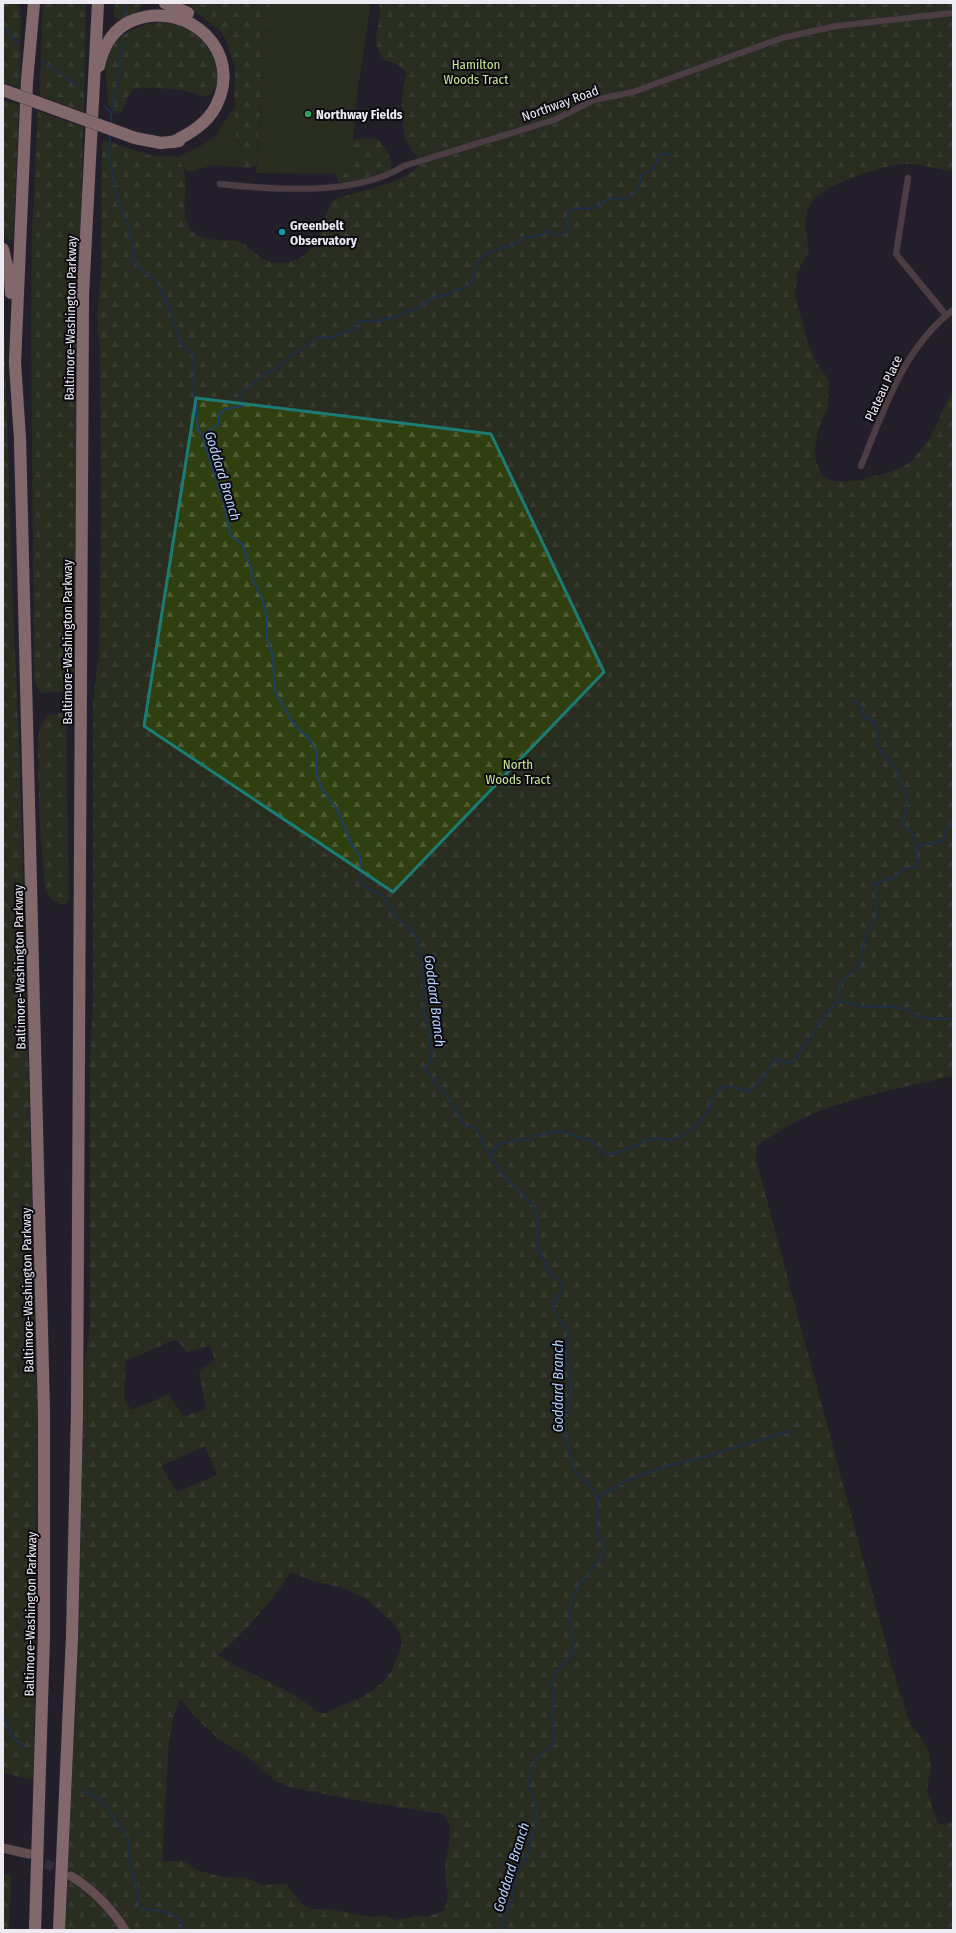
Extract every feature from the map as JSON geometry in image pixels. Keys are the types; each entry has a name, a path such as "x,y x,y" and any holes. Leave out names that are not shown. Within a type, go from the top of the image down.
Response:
{"highway":[{"name":"Baltimore-Washington Parkway","path":"34,3 27,89 15,363 20,439 44,1413 44,1635 35,1930"},
{"name":"Baltimore-Washington Parkway","path":"59,1930 74,1562 77,1389 83,295 98,3"},
{"path":"3,90 135,138 161,144 197,136 210,126 222,110 230,80 230,69 223,47 210,28 194,16 165,3"},
{"path":"92,106 102,53 115,33 131,21 150,15 172,16 186,20 198,27 212,42 220,60 223,81 220,98 210,115 194,131 172,142"},
{"path":"3,249 10,278 15,363"}],"street":[{"name":"Northway Road","path":"220,184 277,188 335,187 367,182 393,173 404,166 554,120 594,100 633,92 782,38 836,26 953,13"},
{"path":"908,178 896,254 946,315"},
{"name":"Plateau Place","path":"861,466 902,369 919,344 946,315 953,310"},
{"path":"3,1848 29,1854"},
{"path":"71,1876 101,1899 113,1912 125,1930"}],"highlighted area":[{"path":"196,398 491,434 604,672 393,892 144,726"}],"green space":[{"path":"3,3 19,3 21,21 20,88 3,82"},
{"path":"44,3 86,3 84,112 40,96 42,14"},
{"path":"116,3 143,3 139,11 120,20 115,18 113,13"},
{"path":"183,3 270,3 256,165 252,167 239,167 234,108 235,66 226,40 220,30"},
{"path":"270,3 371,3 358,88 350,174 256,173 264,60"},
{"name":"North Woods Tract","path":"379,3 953,3 953,171 914,164 898,165 853,177 825,191 815,199 807,212 806,229 809,252 802,262 797,276 795,296 807,340 815,361 826,376 829,383 828,406 819,427 815,447 815,459 822,475 831,481 843,482 860,480 894,471 911,462 930,438 953,389 953,1076 902,1087 835,1105 819,1111 787,1127 757,1146 756,1160 894,1674 910,1724 923,1740 929,1753 931,1767 927,1789 938,1825 953,1822 953,1930 59,1930 77,1413 90,1326 90,1059 93,1003 93,703 99,650 101,514 100,349 97,316 101,275 102,144 104,140 149,155 177,157 185,175 185,213 191,229 196,234 212,240 237,241 249,247 263,259 270,262 284,263 293,261 303,256 315,243 333,200 382,186 407,176 416,169 421,161 409,146 404,130 402,99 407,73 395,63 383,58 377,45 376,38 380,10","holes":["176,1339 187,1352 209,1346 212,1350 214,1359 199,1372 206,1409 184,1416 168,1395 131,1410 124,1398 126,1361","205,1446 217,1475 177,1492 161,1466","291,1572 313,1581 344,1588 366,1599 391,1621 399,1632 402,1641 400,1652 391,1672 381,1684 361,1698 339,1706 328,1713 319,1713 283,1689 243,1670 218,1655 248,1626","180,1699 199,1721 219,1739 245,1755 276,1781 286,1786 349,1799 443,1814 447,1820 450,1833 445,1869 448,1896 446,1906 443,1911 429,1916 417,1916 397,1920 386,1916 371,1917 327,1909 312,1909 302,1904 286,1884 262,1885 247,1878 223,1877 197,1870 183,1861 162,1861 169,1740 173,1719"]},
{"path":"158,22 177,23 198,36 206,46 217,67 218,78 215,88 207,97 174,89 133,89 127,98 122,112 115,113 109,104 106,75 107,58 111,47 128,32 143,25"},
{"path":"3,100 19,105 13,240 8,240 3,236"},
{"path":"234,108 239,167 212,165 191,172 186,170 177,157 199,147 214,137"},
{"path":"38,111 83,127 77,394 75,664 71,686 64,692 40,693 34,681 31,326 32,234"},
{"path":"359,138 376,138 379,141 390,157 392,166 391,170 379,176 365,180 338,182 336,174 350,173 353,140"},
{"path":"3,288 12,583 20,766 35,1310 37,1410 34,1780 3,1773"},
{"path":"62,713 66,720 69,898 67,903 63,905 49,897 45,884 38,783 40,727 49,715"},
{"path":"3,1873 11,1875 9,1930 3,1930"}],"waterway":[{"path":"124,16 126,3"},
{"path":"3,27 19,44"},
{"path":"112,113 123,45"},
{"path":"42,61 77,85"},
{"name":"Goddard Branch","path":"105,106 111,113 111,124"},
{"name":"Goddard Branch","path":"110,134 109,155 116,193 129,230 133,258 137,265 154,279 161,290 171,312 178,336 183,346 192,354 195,367 194,384 198,430 202,435 224,503 230,535 242,544 251,568 252,578 263,601 267,615 267,638 273,657 275,691 293,723 310,740 317,753 316,773 323,791 337,809 352,845 361,858 361,883 367,888 380,894 387,901 398,920 408,926 415,935 420,949 423,967 424,1008 432,1053 430,1063 424,1068 454,1106 464,1125 473,1127 479,1133 484,1145 502,1174 533,1204 539,1224 537,1239 538,1247 548,1271 563,1284 555,1302 554,1309 555,1313 566,1328 568,1335 567,1360 571,1374 571,1395 565,1419 566,1436 574,1468 579,1476 589,1484 594,1491 597,1502 597,1532 604,1546 600,1558 580,1584 571,1604 573,1654 556,1672 552,1682 555,1702 552,1714 555,1734 554,1744 536,1759 532,1769 528,1783 537,1809 535,1828 526,1859 517,1872 511,1904 505,1915 504,1923 499,1930"},
{"path":"202,435 218,425 219,415 225,409 242,406 239,396 241,393 265,374 280,366 288,358 319,337 329,338 355,329 358,322 376,321 398,316 419,307 436,297 447,295 453,291 467,287 473,280 477,262 484,256 519,242 523,237 534,237 549,231 554,235 563,234 568,228 568,212 576,208 593,208 608,199 623,199 632,196 639,186 641,176 654,168 660,154 671,154"},
{"path":"852,700 862,707 864,718 874,721 877,733 876,744 897,771 900,782 906,791 908,802 903,825 912,833 917,848"},
{"path":"492,1156 493,1151 499,1144 521,1139 529,1140 537,1135 561,1131 591,1141 603,1152 609,1155 640,1144 645,1140 662,1138 670,1141 694,1127 702,1119 714,1096 720,1089 730,1086 748,1091 758,1084 776,1059 788,1063 794,1061 827,1013 837,1002 840,985 844,979 860,966 865,940 877,917 875,884 897,876 903,869 917,867 918,862 915,850 919,846 938,842 944,838 947,827 953,823"},
{"path":"837,1002 845,1002 860,1006 892,1007 909,1010 918,1016 931,1019 953,1019"},
{"path":"597,1502 602,1494 617,1487 625,1481 666,1466 697,1459 790,1431"},
{"path":"3,1715 12,1735 24,1748"},
{"path":"84,1791 97,1797 104,1803 128,1839 129,1861 138,1889 139,1905 142,1909 162,1911 173,1915 182,1923 184,1930"}],"tunnel":[{"path":"33,1857 66,1874"}],"place":[{"name":"Northway Fields","path":"308,114"},
{"name":"Greenbelt Observatory","path":"282,232"}],"park label":[{"name":"Hamilton Woods Tract","path":"476,72"}]}
